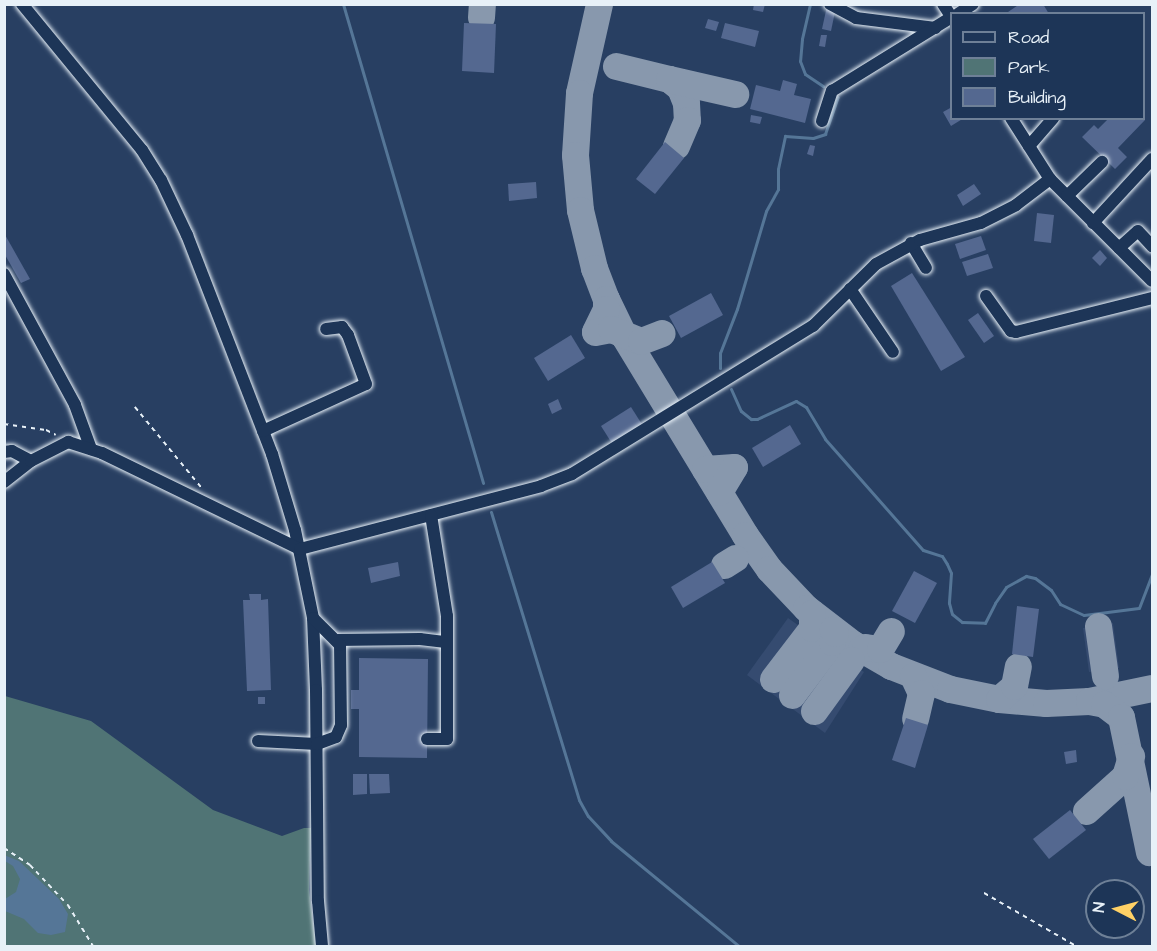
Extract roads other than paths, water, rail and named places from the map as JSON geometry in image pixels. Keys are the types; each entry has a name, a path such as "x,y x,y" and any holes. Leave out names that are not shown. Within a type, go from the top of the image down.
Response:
{"lane":[{"path":"22,4 142,150 161,180 187,235 263,431 300,549 313,618 318,901 322,946"},
{"path":"830,4 856,18 934,28"},
{"path":"822,121 832,91 950,19"},
{"path":"1012,120 1050,179 1152,281"},
{"path":"1029,146 1051,120"},
{"path":"1094,223 1152,159"},
{"path":"1067,196 1102,162"},
{"path":"4,482 31,461 68,442 91,449 300,549 541,486 572,474 813,326 876,264 911,243 981,223 1016,205 1050,179"},
{"path":"1119,248 1138,231 1152,246"},
{"path":"911,243 926,268"},
{"path":"4,274 75,405 91,449"},
{"path":"850,289 893,352"},
{"path":"987,296 1011,331 1016,333 1152,298"},
{"path":"263,431 366,384 348,335 342,327 326,329"},
{"path":"4,452 12,451 31,461"},
{"path":"427,739 447,739 447,616 431,515"},
{"path":"258,741 317,744 326,743 336,737 341,725 340,645 313,618"},
{"path":"336,640 420,639 446,642"}],"waterway":[{"path":"343,4 483,483"},
{"path":"810,4 802,39 800,61 805,74 823,86"},
{"path":"720,368 720,353 737,309 766,211 778,189 778,169 785,136 813,138 825,134 838,97"},
{"path":"731,389 741,411 751,419 757,419 796,401 806,407 825,439 923,550 942,556 951,573 949,603 952,614 962,622 985,623 1006,587 1026,576 1035,578 1051,590 1060,604 1084,615 1139,608 1152,574"},
{"path":"491,512 579,800 588,816 611,841 739,946"}]}
